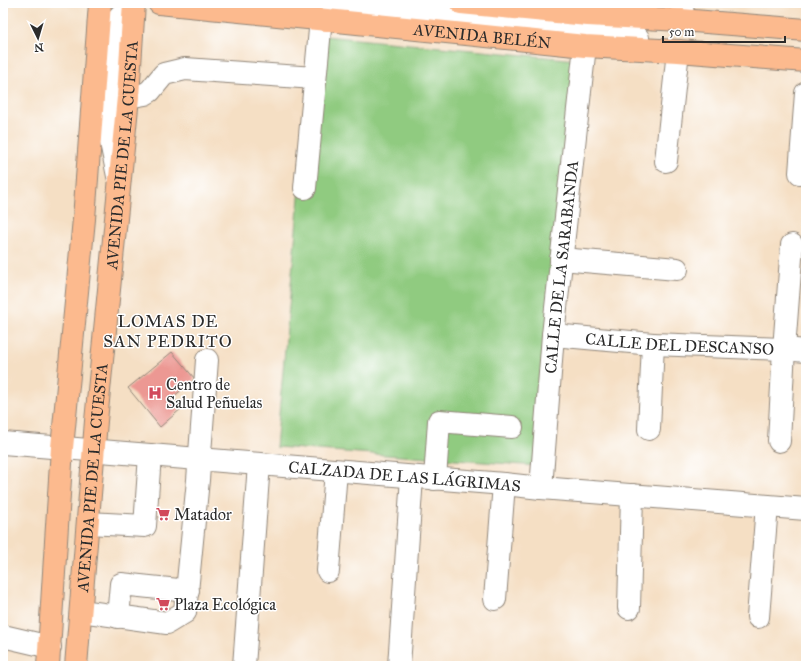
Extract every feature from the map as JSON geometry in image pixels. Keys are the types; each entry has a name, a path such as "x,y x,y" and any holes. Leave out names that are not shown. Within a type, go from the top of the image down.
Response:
{"main road":[{"name":"AVENIDA PIE DE LA CUESTA","path":"49,656 62,448 84,219 100,3"},
{"name":"AVENIDA PIE DE LA CUESTA","path":"76,666 94,450 128,97 133,3"},
{"name":"AVENIDA BELÉN","path":"159,3 585,46 678,51 806,61"},
{"name":"AVENIDA BELÉN","path":"462,3 588,15 682,11 806,30"}],"street":[{"path":"120,185 107,122 112,25 133,3"},
{"path":"288,3 316,9 552,32 806,50"},
{"path":"345,3 431,11 467,18 510,22 553,25 637,27 806,40"},
{"path":"305,188 321,19"},
{"name":"CALLE DE LA SARABANDA","path":"541,488 553,335 585,46"},
{"path":"666,161 678,51"},
{"path":"128,97 145,94 150,91 164,74 185,69 315,78"},
{"path":"800,173 806,93"},
{"path":"779,441 792,245"},
{"path":"561,259 677,269"},
{"name":"CALLE DEL DESCANSO","path":"553,335 653,344 806,351"},
{"path":"649,430 653,344"},
{"path":"81,611 167,623 185,612 207,360"},
{"path":"435,479 439,421 512,427"},
{"name":"CALZADA DE LAS LÁGRIMAS","path":"3,443 806,509"},
{"path":"88,524 145,526 150,455"},
{"path":"244,666 259,464"},
{"path":"328,571 336,470"},
{"path":"399,666 412,477"},
{"path":"495,599 504,484"},
{"path":"629,608 632,495"},
{"path":"758,617 767,506"},
{"path":"118,617 121,584 188,591"},
{"path":"3,636 49,656"}],"green space":[{"path":"314,35 577,60 538,466 276,447"}],"building":[{"name":"Centro de Salud Peñuelas","path":"172,352 195,379 173,397 182,408 160,427 128,388"}],"place":[{"name":"Centro de Salud Peñuelas","path":"155,393"},
{"name":"Matador","path":"163,514"},
{"name":"Plaza Ecológica","path":"163,604"}],"district":[{"name":"LOMAS DE SAN PEDRITO","path":"168,331"}]}
